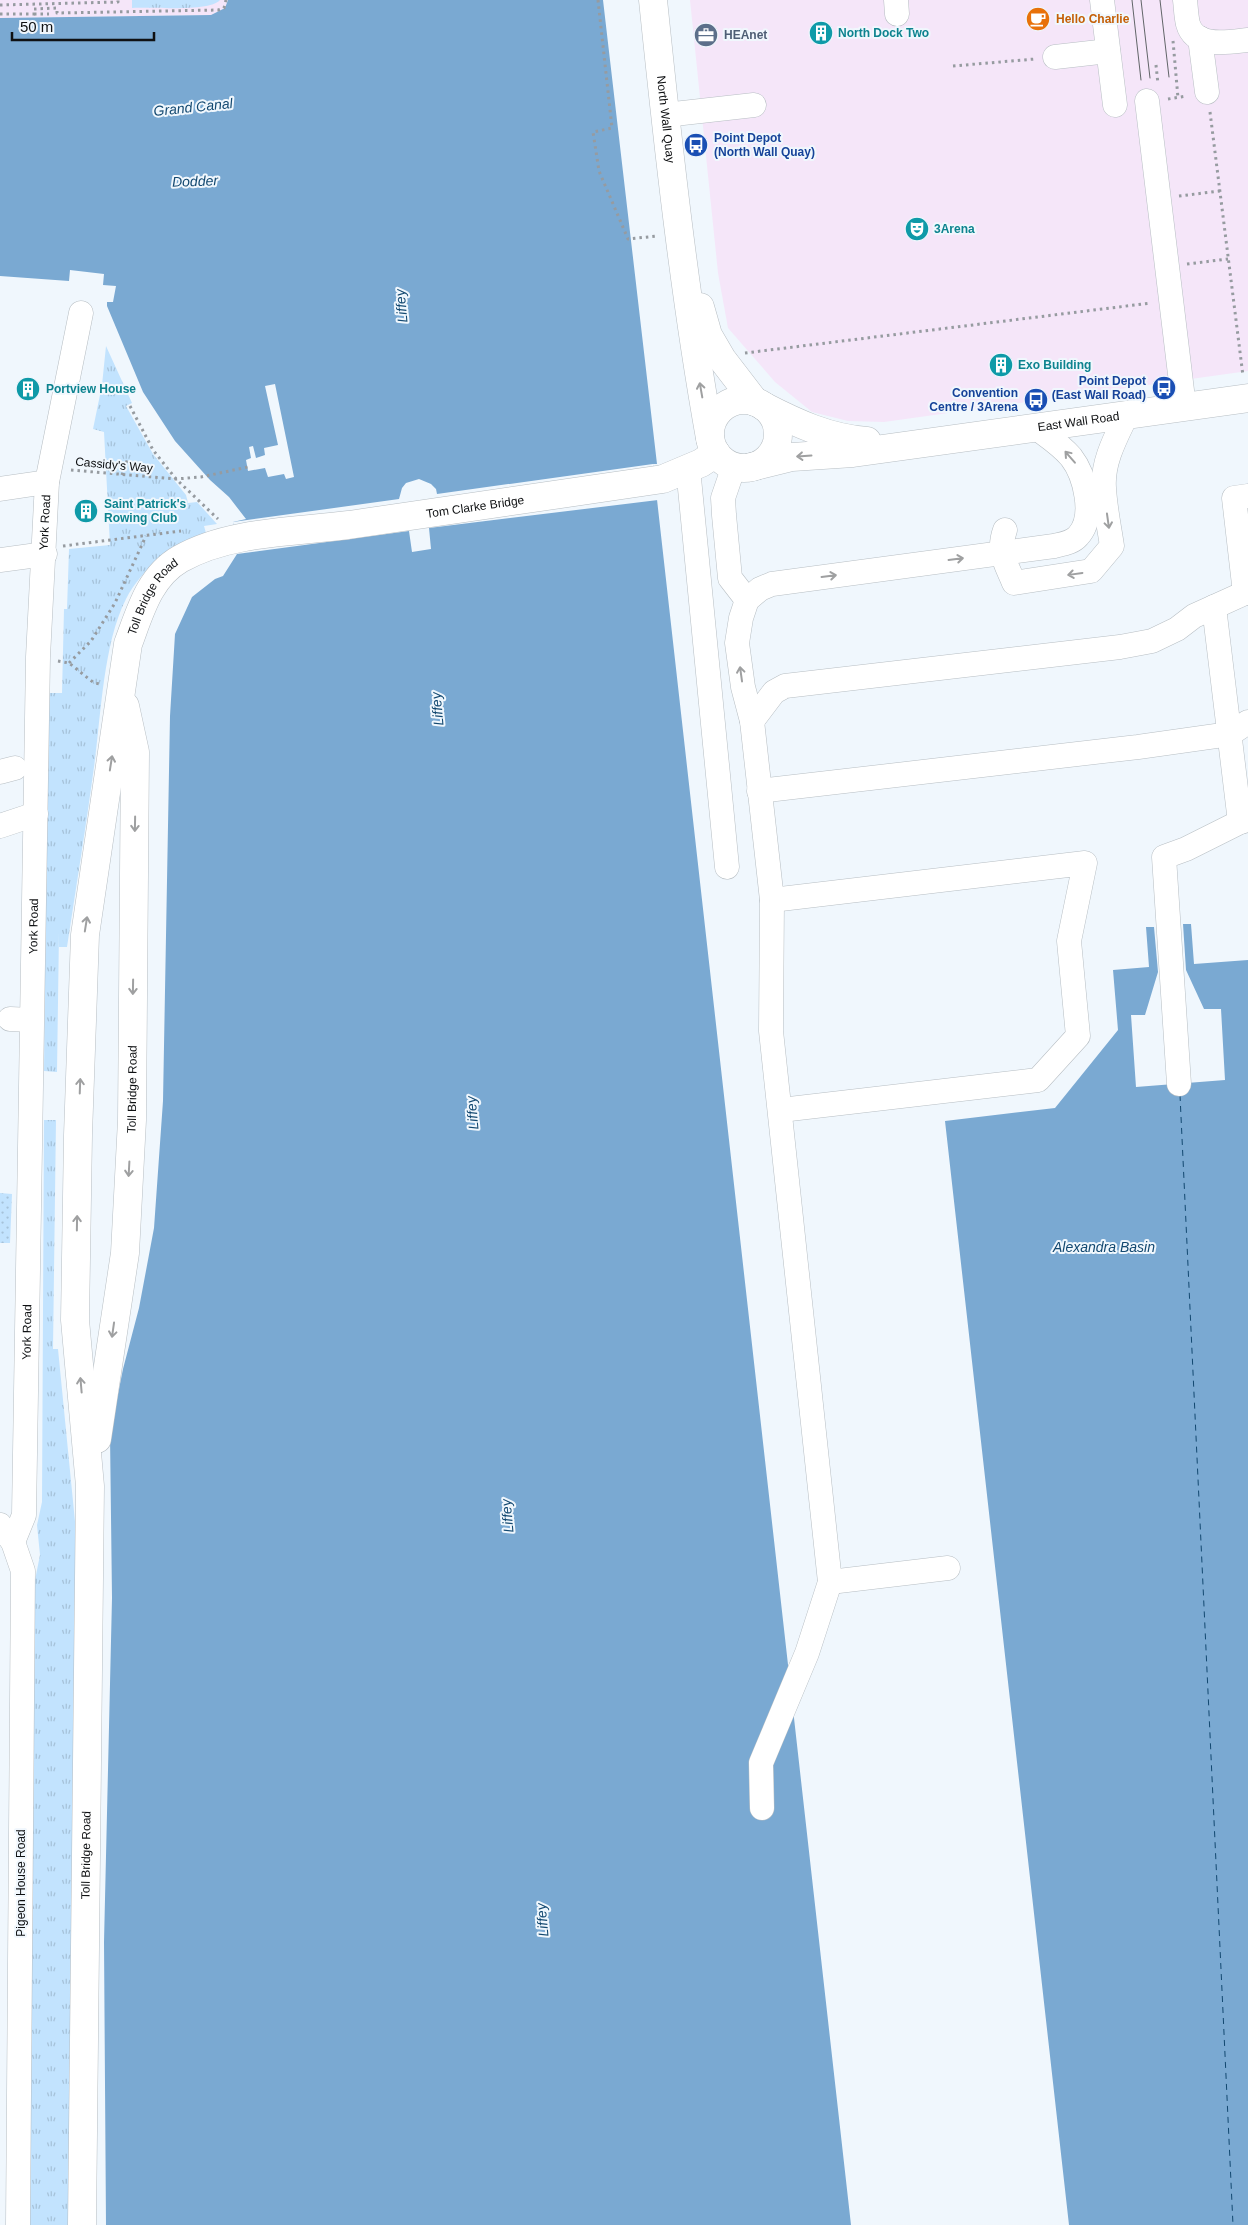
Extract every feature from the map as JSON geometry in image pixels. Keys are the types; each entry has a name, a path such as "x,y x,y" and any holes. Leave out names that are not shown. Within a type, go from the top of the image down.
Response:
{"main road":[{"name":"North Wall Quay","path":"653,0 665,115 672,237 694,349 728,456 766,460 776,445 777,427 770,412 759,404 722,359 708,335 672,237"},
{"name":"East Wall Road","path":"728,456 792,457 853,453 1247,398"},
{"path":"728,456 713,421 722,408 738,401 759,404"},
{"name":"East Wall Road","path":"759,404 810,429 854,440 908,445"},
{"name":"Tom Clarke Bridge","path":"224,531 510,502 663,479 688,468 728,456"},
{"name":"Toll Bridge Road","path":"82,2225 90,1486 75,1320 78,1135 85,935 128,644 144,600 160,574 179,560 206,547 224,531"},
{"name":"Toll Bridge Road","path":"90,1486 126,1253 131,1129 136,752 122,690"}],"street":[{"path":"1102,0 1115,105"},
{"path":"1185,0 1188,25 1193,33 1200,38 1211,43 1248,40"},
{"path":"1200,38 1207,92"},
{"path":"1055,57 1108,51"},
{"path":"1147,101 1184,407"},
{"path":"665,115 754,106"},
{"name":"York Road","path":"7,1533 24,1515 21,1019 38,657 49,474 81,313"},
{"path":"1004,530 1000,543 1002,554 1014,583 1091,571 1112,546 1103,486 1106,468 1114,443 1127,414"},
{"path":"762,1808 761,1764 806,1653 830,1582 771,1031 772,900 752,721 743,687 737,643 741,618 747,600 772,584 1002,554 1067,544 1078,537 1088,518 1082,478 1077,465 1060,446 1035,427"},
{"path":"728,456 723,498 730,578 747,600"},
{"path":"688,468 727,867"},
{"path":"0,489 49,474"},
{"path":"752,721 774,692 784,686 1152,641 1177,629 1194,616 1247,593 1234,498 1248,496"},
{"path":"0,560 45,550"},
{"path":"1179,1084 1164,856 1244,821 1239,728 1214,607"},
{"path":"759,791 1138,747 1239,728"},
{"path":"0,826 32,816"},
{"path":"772,900 1085,864 1069,941 1078,1036 1038,1080 780,1110"},
{"name":"Pigeon House Road","path":"7,1533 23,1572 18,2225"},
{"path":"830,1582 948,1568"}],"path":[{"path":"0,5 118,2 118,0"},
{"path":"34,14 34,9 57,8 57,13 218,10 224,8 226,0"},
{"path":"598,0 612,128 593,132 599,171 628,239 672,237"},
{"path":"0,14 49,14"},
{"path":"1172,36 1178,98"},
{"path":"953,66 1055,57"},
{"path":"1207,92 1247,398"},
{"path":"1158,198 1220,191"},
{"path":"1167,266 1228,260"},
{"path":"722,359 736,354 1171,300"},
{"path":"130,406 153,450 176,479 224,531"},
{"path":"122,475 128,458"},
{"name":"Cassidy's Way","path":"49,474 122,475 176,479 202,477 248,467"},
{"path":"45,550 184,531"},
{"path":"69,663 91,641 115,603 146,536"},
{"path":"38,657 69,663 94,683 122,690"}],"shaded area":[{"path":"0,0 228,0 225,8 211,15 0,18"},
{"path":"690,0 1248,0 1248,371 884,422 848,421 812,412 775,382 728,328 718,273"}],"green space":[{"path":"132,0 220,0 214,4 193,8 132,8"},
{"path":"106,346 132,403 126,406 153,454 186,495 188,503 197,502 217,524 204,526 206,533 170,551 141,577 126,599 112,637 104,681 91,789 67,947 59,947 59,932 57,1072 44,1071 48,693 62,693 64,609 67,609 69,549 110,545 104,432 93,429 102,385"},
{"path":"44,1120 56,1120 53,1349 58,1349 79,1562 74,2225 29,2225 34,1585 40,1555 37,1525 42,1502"},
{"path":"0,1193 12,1194 10,1243 0,1243"}],"water":[{"path":"228,0 603,0 657,464 653,464 851,2225 106,2225 104,1942 112,1598 110,1434 123,1369 139,1308 154,1228 163,1101 170,716 175,634 192,597 215,579 223,576 237,554 233,522 246,519 229,497 210,480 175,441 143,392 107,306 107,302 113,302 116,286 103,285 104,274 70,270 69,281 0,276 0,18 211,15 225,8"},
{"name":"Alexandra Basin","path":"1183,924 1191,924 1194,964 1248,960 1248,2225 1069,2225 945,1121 1055,1108 1118,1030 1113,970 1149,967 1146,927 1154,927 1158,972 1145,1015 1131,1015 1136,1087 1225,1080 1221,1009 1204,1009 1186,970"}],"pier":[{"path":"275,384 294,477 286,479 284,474 268,477 265,468 248,471 246,460 251,458 249,447 253,446 256,458 265,455 264,448 278,445 265,386"},
{"path":"653,464 658,500 429,528 431,549 412,552 409,531 237,554 233,522 399,499 402,488 406,483 419,479 431,484 436,489 437,494"}],"ferry route":[{"path":"1180,1095 1233,2225"}],"tram line":[{"path":"1132,0 1141,80"},
{"path":"1141,0 1150,78"},
{"path":"1160,0 1169,77"}],"place":[{"name":"Hello Charlie","path":"1038,19"},
{"name":"North Dock Two","path":"821,33"},
{"name":"HEAnet","path":"706,35"},
{"name":"Point Depot (North Wall Quay)","path":"696,145"},
{"name":"3Arena","path":"917,229"},
{"name":"Exo Building","path":"1001,365"},
{"name":"Point Depot (East Wall Road)","path":"1164,388"},
{"name":"Portview House","path":"28,389"},
{"name":"Convention Centre / 3Arena","path":"1036,400"},
{"name":"Saint Patrick's Rowing Club","path":"86,511"}],"water label":[{"name":"Grand Canal","path":"193,107"},
{"name":"Dodder","path":"195,181"},
{"name":"Liffey","path":"401,306"},
{"name":"Liffey","path":"437,709"},
{"name":"Liffey","path":"472,1113"},
{"name":"Liffey","path":"507,1516"},
{"name":"Liffey","path":"542,1920"}]}
